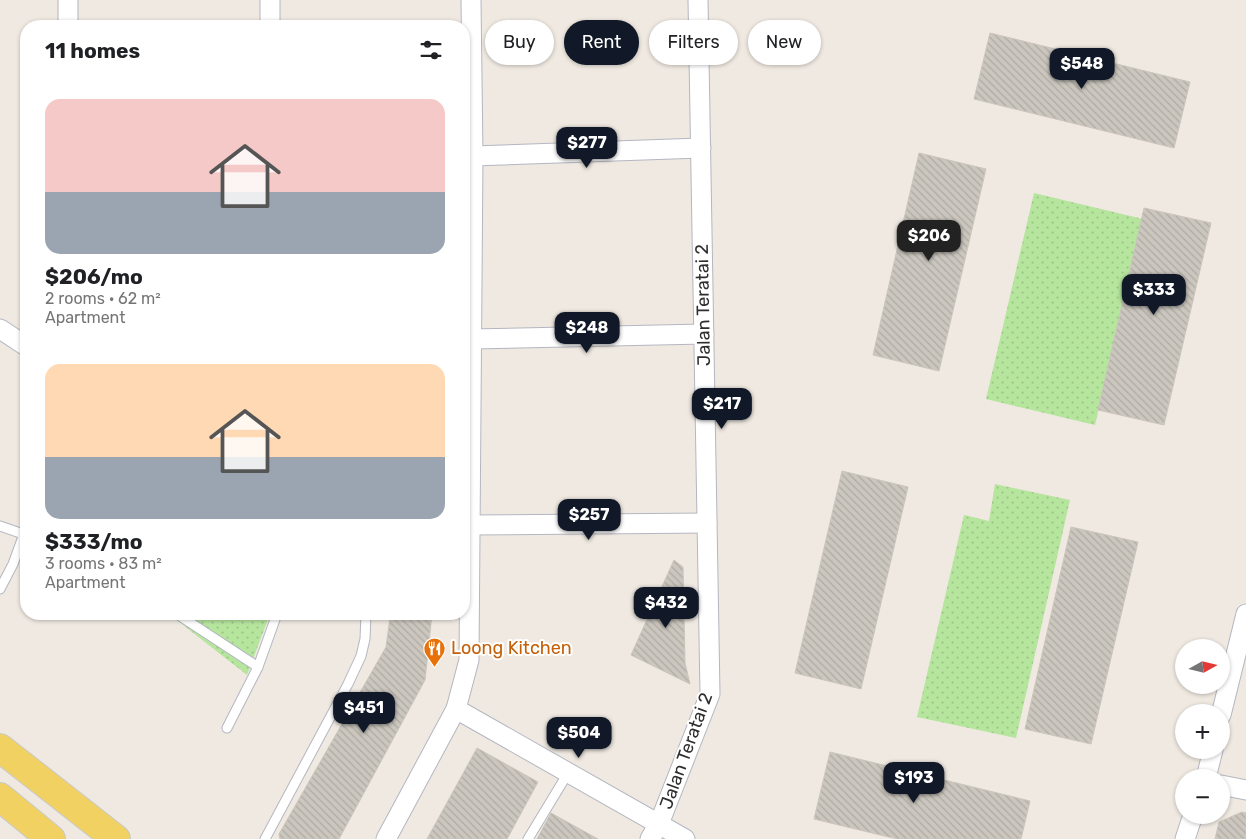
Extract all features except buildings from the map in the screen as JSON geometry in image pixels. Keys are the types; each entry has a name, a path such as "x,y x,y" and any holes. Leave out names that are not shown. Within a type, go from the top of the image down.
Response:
{"main road":[{"path":"0,748 116,839"},
{"path":"0,797 51,839"}],"street":[{"path":"68,0 68,20"},
{"path":"270,0 270,20"},
{"path":"470,533 473,156 472,0"},
{"name":"Jalan Teratai 2","path":"654,832 710,694 698,0"},
{"path":"473,156 700,148"},
{"path":"0,329 20,342"},
{"path":"471,339 704,334"},
{"path":"471,525 707,523"},
{"path":"1224,704 1246,614"},
{"path":"386,839 456,709 469,660 468,620"},
{"path":"456,709 568,773 654,832 685,839"},
{"path":"1230,786 1246,790"},
{"path":"1184,839 1190,824"}],"lane":[{"path":"0,526 20,532"},
{"path":"0,589 20,546"},
{"path":"186,620 258,667"},
{"path":"227,728 258,667 275,620"},
{"path":"266,839 361,656 365,639 366,620"},
{"path":"528,839 568,773"}],"green space":[{"path":"1034,193 1143,219 1095,425 986,399"},
{"path":"995,484 1070,500 1016,738 917,717 964,515 989,521"},
{"path":"177,620 268,620 247,675"}],"place":[{"name":"Loong Kitchen","path":"435,667"}]}
